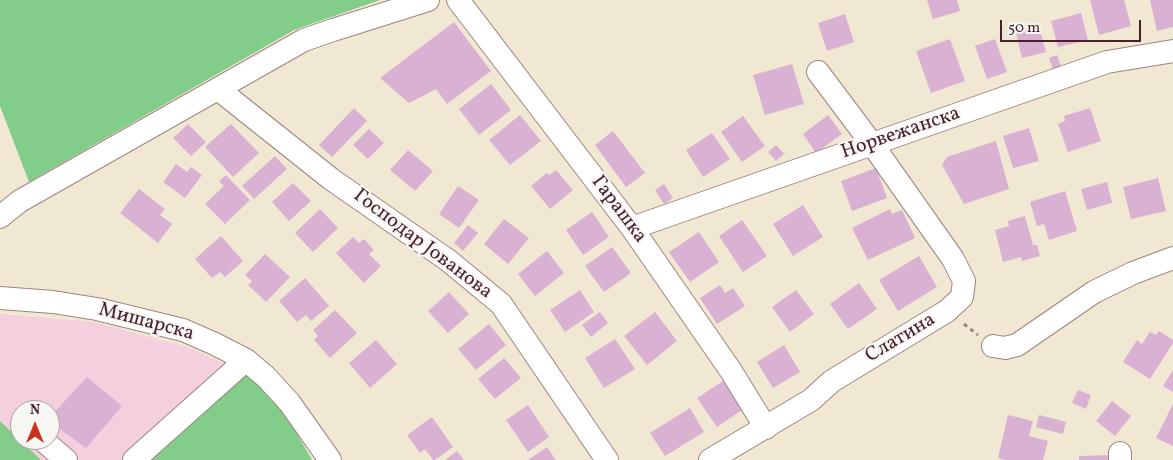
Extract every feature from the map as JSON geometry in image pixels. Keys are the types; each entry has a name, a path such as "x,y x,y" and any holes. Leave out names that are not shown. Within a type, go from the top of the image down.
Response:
{"street":[{"path":"0,217 20,202 304,40 428,0"},
{"name":"Гарашка","path":"458,0 632,228 731,371 766,428"},
{"name":"Норвежанска","path":"632,228 1107,62 1173,51"},
{"path":"818,72 872,144 953,259 964,281 962,297 947,311"},
{"name":"Господар Јованова","path":"218,89 331,178 449,261 500,304 608,460"},
{"path":"993,346 1005,348 1017,345 1094,292 1132,273 1173,258"},
{"name":"Мишарска","path":"0,298 53,302 97,309 183,330 246,360 266,377 289,402 330,460"},
{"name":"Слатина","path":"710,460 811,400 832,381 947,311"},
{"path":"134,460 246,360"},
{"path":"54,450 66,460"}],"path":[{"name":"Слатина","path":"947,311 993,346"}],"shaded area":[{"path":"0,314 93,322 187,347 246,374 145,460 41,460 30,450 60,450 60,400 10,400 10,431 0,421"}],"green space":[{"path":"0,0 380,0 294,30 29,182 0,106"},
{"path":"246,374 281,406 312,460 145,460"},
{"path":"0,421 10,431 10,450 30,450 41,460 0,460"}],"building":[{"path":"927,0 957,0 960,11 933,19"},
{"path":"1090,0 1124,0 1131,26 1099,35"},
{"path":"1150,0 1173,0 1173,27 1157,31"},
{"path":"1081,13 1088,40 1058,47 1051,21"},
{"path":"845,14 854,42 827,51 818,23"},
{"path":"454,22 491,71 447,104 436,89 409,103 380,78"},
{"path":"1039,27 1046,52 1022,58 1016,33"},
{"path":"950,39 965,81 931,93 916,51"},
{"path":"995,39 1007,72 987,79 975,46"},
{"path":"1057,55 1062,69 1054,72 1049,58"},
{"path":"792,64 804,104 765,115 753,75"},
{"path":"491,84 511,110 479,135 459,109"},
{"path":"354,108 367,121 332,157 319,145"},
{"path":"1090,108 1101,141 1068,152 1058,124 1065,121 1064,116"},
{"path":"520,115 541,141 510,165 489,140"},
{"path":"828,115 842,134 816,153 803,134"},
{"path":"743,116 765,146 742,162 721,132"},
{"path":"188,124 206,142 191,156 173,138"},
{"path":"231,124 259,153 233,177 205,147"},
{"path":"1029,128 1039,161 1013,168 1003,136"},
{"path":"369,129 384,143 368,159 353,145"},
{"path":"613,131 645,173 626,187 595,145"},
{"path":"712,133 730,159 703,177 686,150"},
{"path":"996,141 1009,189 964,204 942,165 947,157"},
{"path":"776,145 784,154 776,161 768,152"},
{"path":"408,150 433,171 415,191 390,170"},
{"path":"275,156 287,169 254,199 242,186"},
{"path":"176,164 187,172 191,167 202,175 185,198 163,182"},
{"path":"876,168 887,198 852,211 841,181"},
{"path":"556,170 573,190 550,209 531,186 547,173 549,175"},
{"path":"226,175 250,200 225,224 205,204 224,186 219,181"},
{"path":"1158,178 1166,211 1131,219 1123,187"},
{"path":"1107,182 1112,203 1087,210 1081,189"},
{"path":"293,183 311,201 289,221 272,202"},
{"path":"664,184 673,198 664,204 655,190"},
{"path":"458,186 479,200 459,228 439,214"},
{"path":"139,189 165,209 160,215 172,224 158,243 120,213"},
{"path":"1065,191 1077,231 1049,240 1044,224 1037,226 1030,202"},
{"path":"803,205 823,237 793,256 773,224"},
{"path":"320,209 338,228 313,252 295,233"},
{"path":"890,209 892,214 902,210 915,238 868,260 852,228"},
{"path":"592,212 609,237 583,255 566,230"},
{"path":"1025,216 1033,245 1037,245 1040,256 1022,261 1021,257 1003,262 995,230 1009,226 1008,221"},
{"path":"504,219 529,238 508,264 484,244"},
{"path":"742,220 767,256 743,272 719,236"},
{"path":"468,225 478,233 463,251 454,243"},
{"path":"699,232 719,262 690,282 669,252"},
{"path":"221,236 243,261 225,277 220,272 212,278 195,259"},
{"path":"353,237 359,243 364,239 374,250 369,254 381,266 364,283 336,253"},
{"path":"612,247 631,273 604,292 585,266"},
{"path":"547,251 564,273 535,296 518,274"},
{"path":"265,254 290,277 266,302 248,285 252,281 245,275"},
{"path":"919,256 937,287 898,311 879,280"},
{"path":"305,278 329,306 311,321 306,315 297,322 279,301"},
{"path":"859,283 877,309 848,329 830,304"},
{"path":"720,285 725,293 733,288 745,306 717,324 700,298"},
{"path":"580,290 594,312 565,332 550,310"},
{"path":"796,290 814,314 790,332 772,307"},
{"path":"449,292 469,314 448,333 428,311"},
{"path":"335,310 357,333 330,358 314,340 318,336 313,330"},
{"path":"600,312 608,323 591,337 582,325"},
{"path":"655,312 677,341 647,365 624,336"},
{"path":"489,324 506,345 476,370 458,349"},
{"path":"1159,331 1173,340 1173,343 1150,379 1123,362 1137,340 1142,344 1150,332 1156,335"},
{"path":"615,339 635,369 604,388 585,358"},
{"path":"376,340 397,364 370,388 349,363"},
{"path":"784,345 800,372 773,388 757,362"},
{"path":"504,358 521,378 495,399 478,379"},
{"path":"1173,370 1173,392 1163,386"},
{"path":"87,377 122,406 86,448 60,429 60,406"},
{"path":"723,381 742,410 717,427 697,398"},
{"path":"1078,390 1091,395 1086,409 1072,403"},
{"path":"1112,401 1131,416 1115,436 1096,421"},
{"path":"1173,404 1173,446 1156,438"},
{"path":"528,405 549,437 528,452 506,420"},
{"path":"690,408 704,432 665,456 650,433"},
{"path":"1008,415 1033,421 1029,436 1048,441 1043,460 1005,460 998,458"},
{"path":"1039,415 1066,422 1063,434 1036,427"},
{"path":"432,417 453,447 435,460 425,449 420,453 407,435"},
{"path":"547,447 556,460 528,460"},
{"path":"457,451 464,460 445,460"},
{"path":"1112,455 1113,460 1079,460 1079,456"}]}
